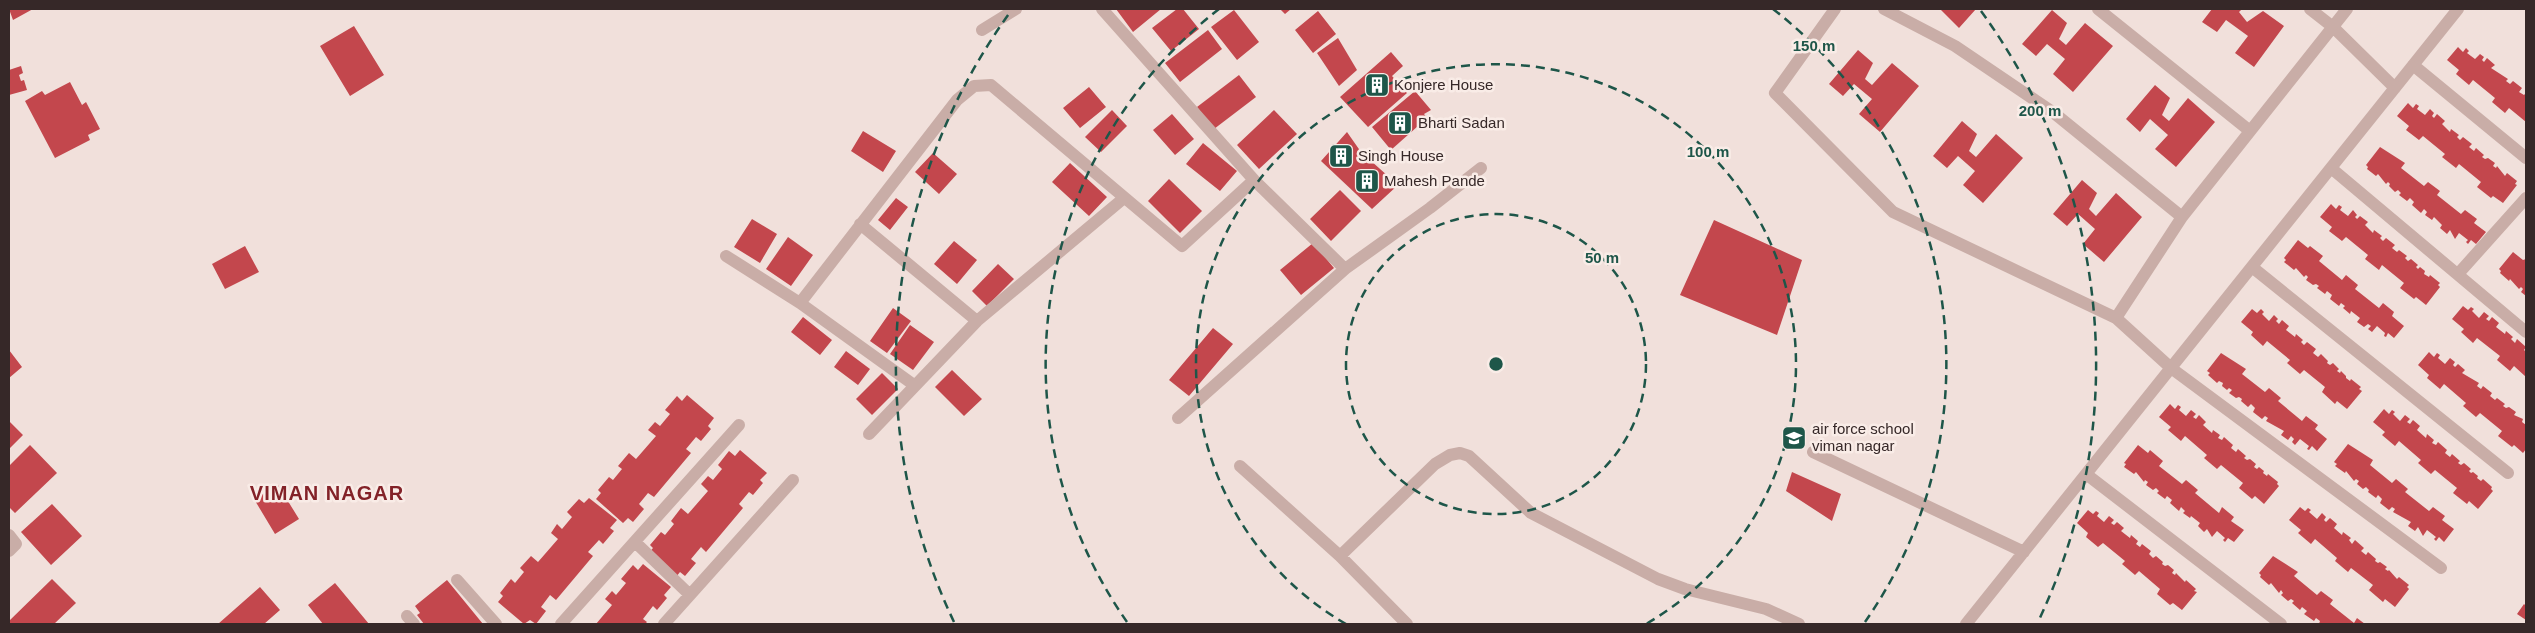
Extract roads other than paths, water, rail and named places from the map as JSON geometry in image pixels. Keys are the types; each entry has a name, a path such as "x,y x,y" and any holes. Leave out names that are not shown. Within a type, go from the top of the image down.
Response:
{"street":[{"path":"982,30 1016,9"},
{"path":"1102,9 1254,180 1345,269"},
{"path":"1835,9 1775,93 1893,212 2116,318 2171,368 2441,568"},
{"path":"1884,9 1955,46 2054,113 2182,217"},
{"path":"2098,9 2250,131"},
{"path":"2310,9 2333,26 2395,88"},
{"path":"2116,318 2182,217 2347,9"},
{"path":"1966,624 2458,9"},
{"path":"2414,65 2526,158"},
{"path":"800,303 957,100 974,86 991,85 1182,246 1254,180"},
{"path":"1178,418 1345,269 1430,208 1481,168"},
{"path":"2331,168 2526,332"},
{"path":"870,434 914,385 977,321 1124,198"},
{"path":"2458,274 2526,198"},
{"path":"860,224 977,321"},
{"path":"726,256 800,303 914,385"},
{"path":"2252,267 2508,473"},
{"path":"561,624 739,425"},
{"path":"1813,452 2024,552"},
{"path":"1340,556 1435,464 1450,455 1460,453 1469,456 1481,466 1531,513 1658,579 1685,589 1766,609 1799,624"},
{"path":"1240,466 1340,556 1407,624"},
{"path":"2086,474 2281,624"},
{"path":"664,624 793,480"},
{"path":"9,535 16,544 9,551"},
{"path":"634,542 690,595"},
{"path":"457,580 496,624"}],"place":[{"name":"Konjere House","path":"1377,85"},
{"name":"Bharti Sadan","path":"1400,123"},
{"name":"Singh House","path":"1341,156"},
{"name":"Mahesh Pande","path":"1367,181"},
{"name":"air force school viman nagar","path":"1794,438"}],"district":[{"name":"VIMAN NAGAR","path":"327,493"}]}
